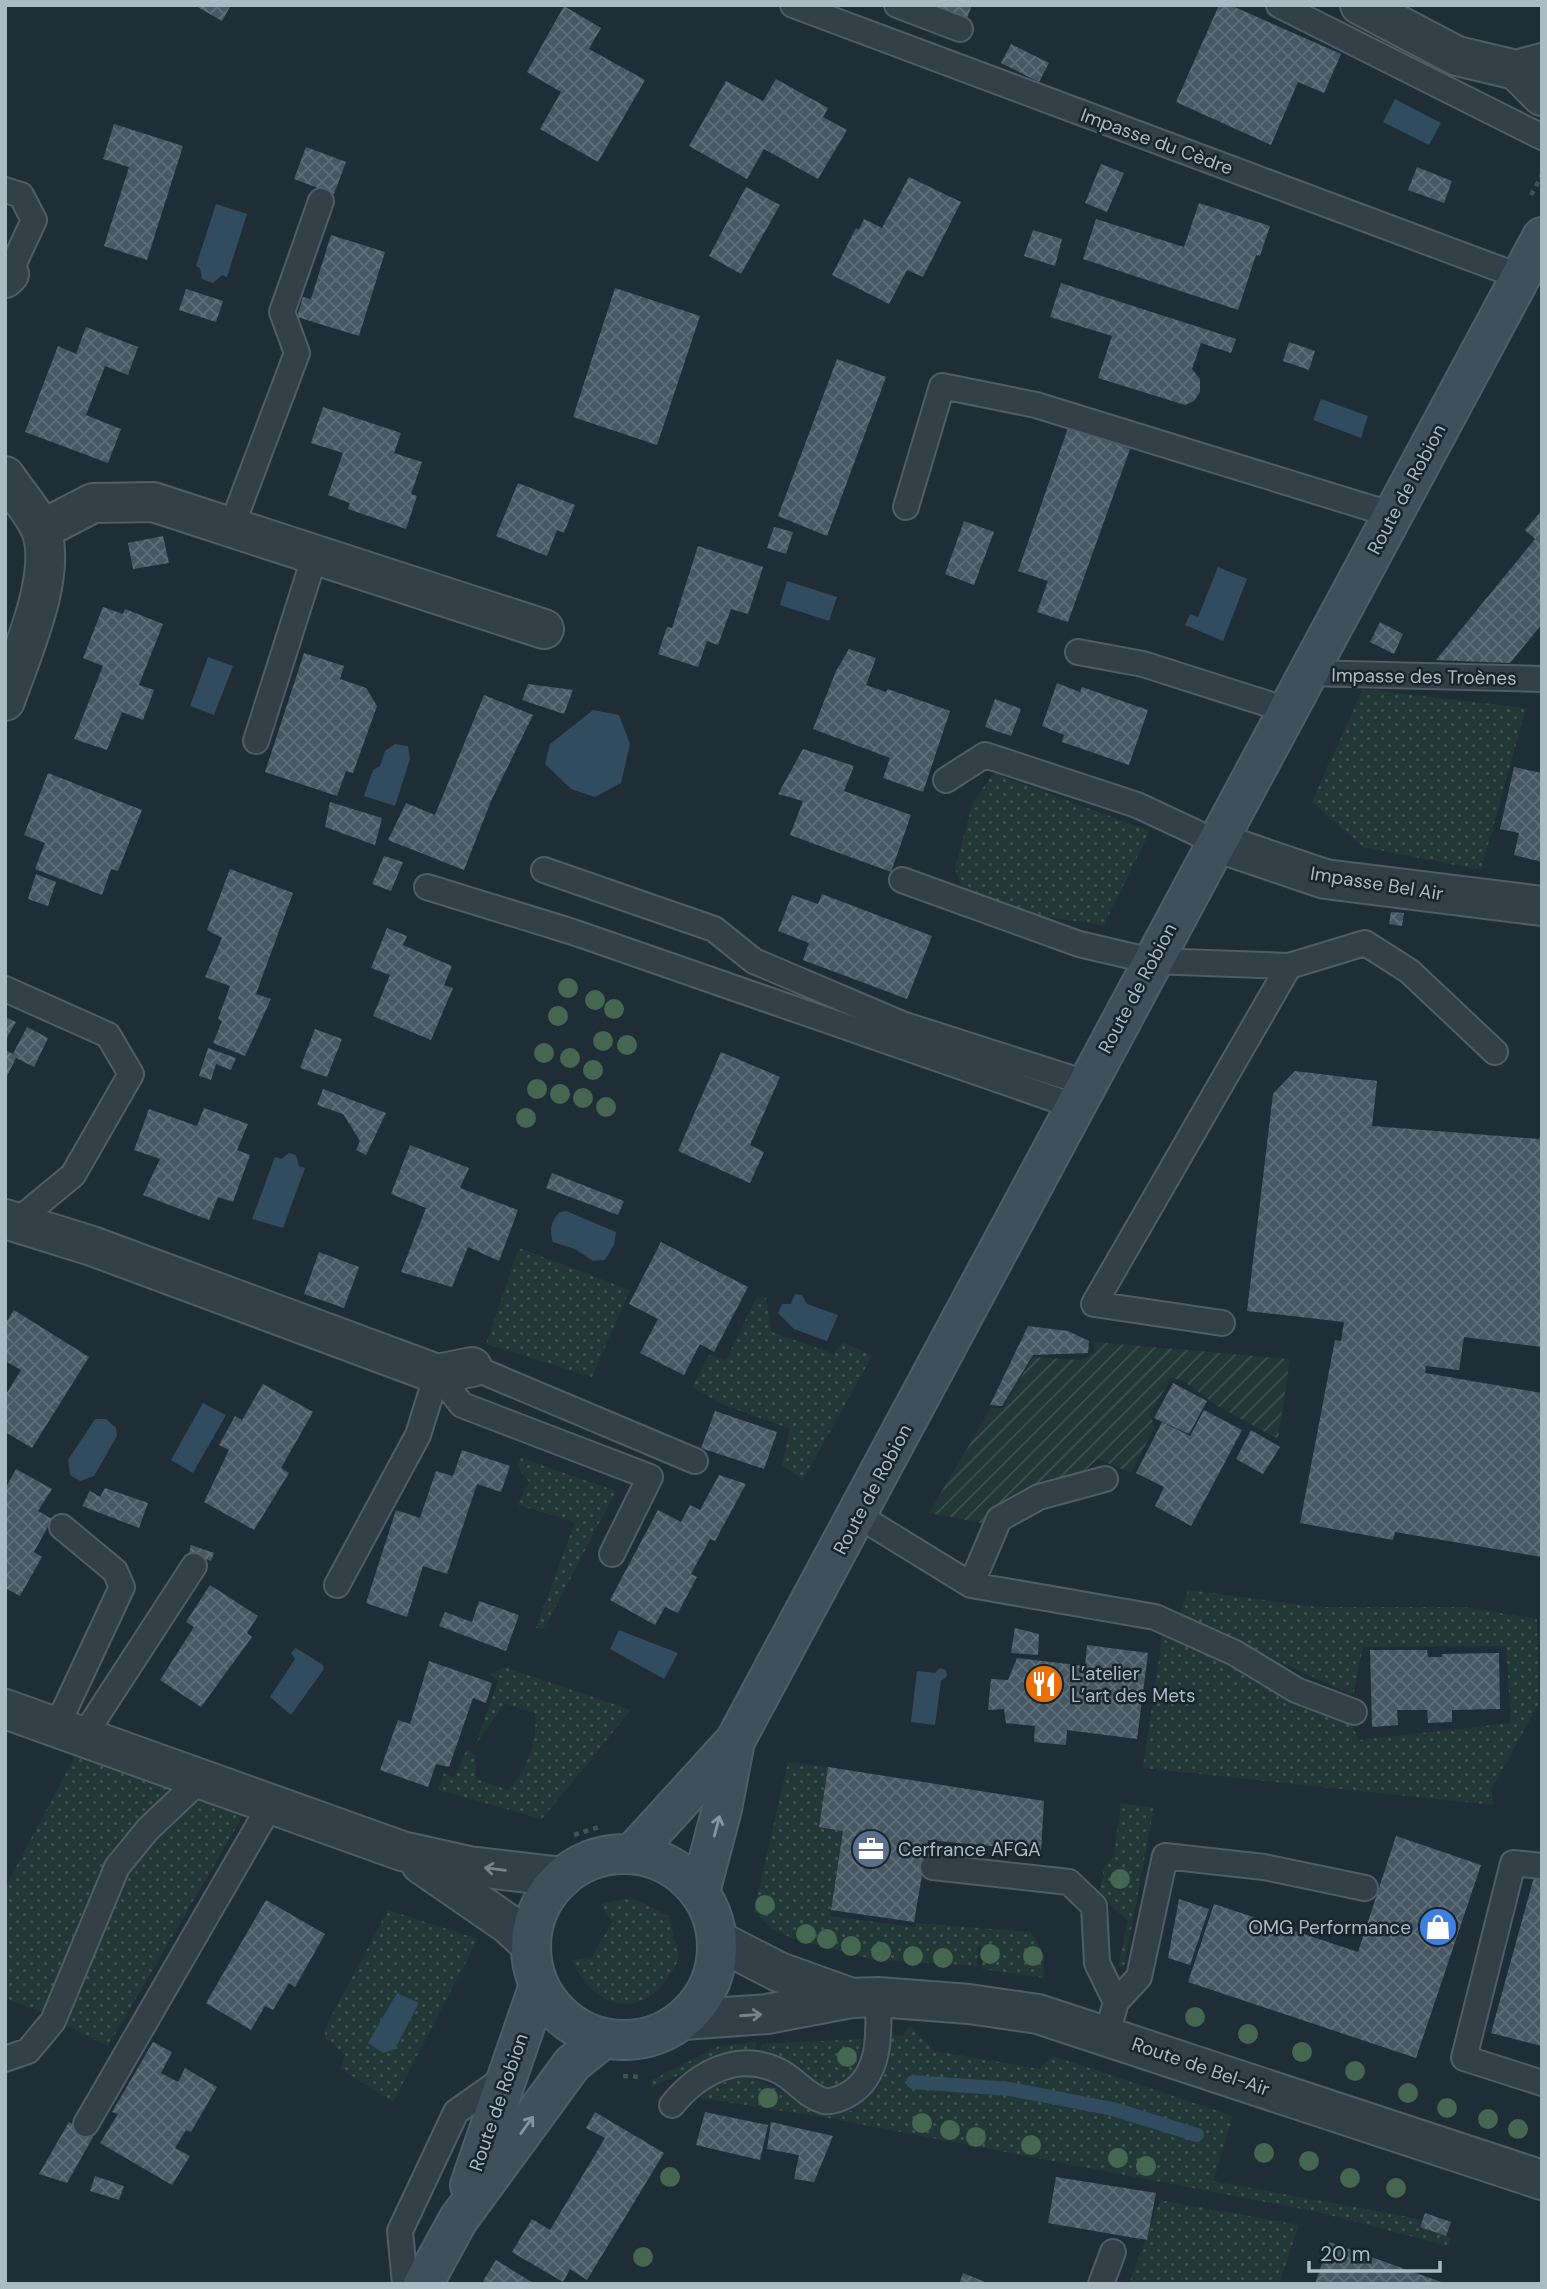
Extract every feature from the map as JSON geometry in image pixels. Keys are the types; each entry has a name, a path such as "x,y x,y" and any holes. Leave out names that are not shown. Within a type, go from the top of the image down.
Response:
{"main road":[{"name":"Route de Robion","path":"632,1854 735,1741 859,1516 1080,1094 1542,237"},
{"name":"Route de Robion","path":"700,1892 722,1809 735,1741"},
{"path":"632,1854 658,1860 682,1873 700,1892 709,1907 717,1940 715,1970 703,1997 683,2020 666,2031 625,2041 604,2038 577,2028 555,2009 539,1985 531,1945 535,1920 564,1859 584,1863 608,1856 632,1854"},
{"name":"Route de Robion","path":"458,2220 539,1985"},
{"name":"Route de Robion","path":"423,2284 458,2220 572,2064 604,2038"}],"street":[{"path":"1360,5 1457,56 1533,76"},
{"path":"5,476 41,530 45,555 40,601 5,700"},
{"path":"41,530 93,503 153,502 544,629"},
{"name":"Impasse Bel Air","path":"1216,842 1325,879 1542,906"},
{"path":"10,1220 92,1245 454,1371"},
{"path":"5,1709 402,1851 469,1866 564,1859"},
{"path":"402,1851 508,1923 531,1945"},
{"name":"Route de Bel-Air","path":"717,1940 779,1972 864,1997 969,2004 1038,2014 1111,2018 1542,2180"},
{"name":"Route de Bel-Air","path":"683,2020 767,2014 864,1997"}],"lane":[{"name":"Impasse du Cèdre","path":"793,5 1521,277"},
{"path":"897,5 960,29"},
{"path":"1279,5 1542,137"},
{"path":"5,190 21,195 34,220 7,276"},
{"path":"231,528 297,353 282,312 321,201"},
{"path":"906,507 942,386 1036,405 1393,515"},
{"path":"256,741 315,555"},
{"path":"1078,652 1143,664 1287,710"},
{"name":"Impasse des Troènes","path":"1307,673 1542,679"},
{"path":"946,780 985,755 1136,805 1216,842"},
{"path":"544,870 714,929 754,961 902,1024 1080,1094"},
{"path":"902,880 1079,944 1152,961 1289,966 1366,943 1409,971 1495,1052"},
{"path":"427,887 1080,1094"},
{"path":"1222,1324 1094,1304 1289,966"},
{"path":"5,989 108,1035 131,1074 73,1175 10,1220"},
{"path":"454,1371 695,1461"},
{"path":"454,1371 462,1405 650,1477 612,1554"},
{"path":"337,1585 454,1371"},
{"path":"971,1585 999,1519 1039,1497 1105,1479"},
{"path":"859,1516 971,1585 1155,1617 1235,1653 1296,1690 1354,1712"},
{"path":"62,1527 115,1571 122,1587 70,1733"},
{"path":"70,1733 194,1566"},
{"path":"5,2059 28,2051 52,2021 117,1867 148,1829 201,1779"},
{"path":"86,2124 271,1804"},
{"path":"1111,2018 1139,1977 1165,1856 1278,1869 1365,1888"},
{"path":"1542,1866 1513,1863 1464,2058 1542,2083"},
{"path":"933,1867 1069,1882 1094,1906 1097,1963 1111,2018"},
{"path":"672,2105 687,2086 722,2066 748,2063 780,2071 803,2090 825,2101 841,2099 858,2089 878,2048 864,1997"},
{"path":"405,2284 400,2231 456,2112 508,2076"},
{"path":"1101,2284 1113,2252"}],"path":[{"path":"564,1859 576,1834 608,1825"}],"green space":[{"path":"1363,689 1526,708 1481,870 1363,847 1312,802"},
{"path":"994,773 1150,831 1104,925 1045,917 962,890 955,868 973,802"},
{"path":"519,1248 630,1290 592,1377 486,1344"},
{"path":"757,1296 766,1298 772,1332 834,1354 843,1342 872,1356 803,1480 782,1465 790,1429 722,1404 692,1387 709,1355 726,1360"},
{"path":"1095,1342 1290,1359 1278,1439 1216,1405 1182,1380 1171,1378 1150,1415 1155,1427 1131,1473 1098,1459 1076,1478 1008,1496 986,1524 929,1513 991,1408 1003,1408 1033,1357 1080,1360 1094,1353"},
{"path":"521,1458 616,1491 544,1629 536,1628 575,1522 518,1505 529,1482 517,1466"},
{"path":"1188,1590 1317,1607 1464,1607 1537,1619 1539,1703 1491,1790 1493,1805 1143,1768 1163,1631 1234,1662 1353,1725 1358,1740 1511,1723 1506,1646 1363,1647 1353,1695 1179,1616"},
{"path":"504,1667 631,1710 542,1819 438,1790 444,1773 454,1778 467,1749 475,1755 476,1779 509,1790 521,1772 533,1744 535,1713 505,1703 476,1744 498,1681 490,1674"},
{"path":"76,1754 178,1788 117,1843 81,1916 44,2013 5,1998 5,1888"},
{"path":"788,1762 828,1767 819,1826 843,1831 830,1916 914,1927 917,1923 1031,1932 1044,1955 1044,1978 982,1969 984,1948 978,1946 977,1966 871,1959 794,1939 772,1929 754,1911"},
{"path":"205,1799 244,1814 108,2046 67,2026 109,1914 140,1853 170,1822 189,1807"},
{"path":"1121,1803 1154,1808 1124,1967 1118,1966 1128,1921 1099,1896 1104,1868 1114,1856"},
{"path":"632,1898 669,1916 679,1958 668,1978 655,1992 641,2001 626,2004 611,2002 597,1993 584,1980 572,1960 592,1957 612,1922 601,1904"},
{"path":"388,1910 478,1939 393,2102 341,2069 345,2055 325,2037 325,2028"},
{"path":"910,2025 934,2051 1040,2069 1053,2056 1233,2116 1213,2181 1420,2219 1420,2227 1451,2238 1448,2246 1318,2212 828,2118 700,2098 710,2086 748,2076 818,2107 851,2111 881,2083 890,2035 903,2036"},
{"path":"863,2039 852,2079 825,2088 760,2051 762,2044"},
{"path":"756,2042 756,2052 734,2053 652,2086 650,2081 719,2046"},
{"path":"1160,2200 1299,2225 1279,2284 1129,2284"}],"water":[{"path":"1395,99 1441,123 1429,145 1383,122"},
{"path":"216,204 247,214 227,277 222,275 213,283 202,279 200,268 196,266"},
{"path":"1321,399 1368,416 1361,438 1313,420"},
{"path":"1218,567 1247,579 1223,641 1185,625 1190,614 1198,617"},
{"path":"787,581 837,597 829,621 780,605"},
{"path":"208,657 233,666 214,715 190,706"},
{"path":"593,710 619,715 630,744 621,783 595,797 571,789 545,764 550,744"},
{"path":"395,744 408,746 410,759 395,806 364,796 373,770 380,766 385,751"},
{"path":"289,1153 296,1155 299,1166 305,1168 283,1228 252,1219 275,1157 281,1159"},
{"path":"566,1211 616,1232 614,1245 605,1260 593,1261 575,1249 553,1242 553,1222 560,1212"},
{"path":"795,1294 802,1295 807,1304 838,1315 827,1341 794,1329 778,1313 782,1304 791,1304"},
{"path":"203,1403 226,1415 193,1473 171,1460"},
{"path":"95,1419 106,1419 116,1428 117,1436 94,1476 80,1481 70,1475 68,1460"},
{"path":"619,1630 678,1653 664,1679 610,1649"},
{"path":"296,1648 323,1665 324,1669 291,1715 270,1697 295,1659 291,1653"},
{"path":"940,1668 946,1670 947,1676 941,1681 935,1725 911,1722 917,1671 935,1673"},
{"path":"397,1993 419,2003 395,2049 383,2053 368,2043"}],"building":[{"path":"194,5 231,5 222,21"},
{"path":"934,5 972,5 967,18"},
{"path":"1219,5 1230,5 1341,54 1324,93 1298,82 1271,145 1176,102"},
{"path":"564,6 601,28 589,49 645,80 598,162 540,129 561,92 527,72"},
{"path":"1011,44 1049,63 1039,82 1001,63"},
{"path":"776,79 828,108 823,117 847,130 818,179 764,149 747,179 689,146 726,81 763,101"},
{"path":"114,124 183,146 147,260 104,246 129,167 103,159"},
{"path":"306,147 346,162 334,194 294,179"},
{"path":"1101,164 1124,173 1107,212 1085,203"},
{"path":"1417,167 1452,181 1444,203 1408,190"},
{"path":"909,177 961,202 923,277 907,270 889,304 832,275 856,228 859,230 864,219 882,228"},
{"path":"746,187 780,205 741,274 709,256"},
{"path":"1199,203 1270,226 1260,256 1256,255 1238,310 1083,259 1096,219 1184,247"},
{"path":"1033,230 1062,239 1055,266 1024,256"},
{"path":"331,235 385,252 359,336 297,317 303,297 311,299"},
{"path":"1061,283 1236,339 1231,353 1201,343 1192,369 1200,379 1200,392 1194,401 1185,405 1098,378 1112,336 1050,317"},
{"path":"615,288 700,316 657,445 573,417"},
{"path":"186,289 223,301 216,322 179,310"},
{"path":"86,327 138,347 128,375 105,366 86,415 121,429 108,463 25,432 58,346 76,354"},
{"path":"1289,342 1315,351 1309,370 1283,361"},
{"path":"837,359 886,377 827,536 778,516"},
{"path":"323,407 401,433 394,453 422,462 411,494 417,496 406,529 348,509 350,503 328,495 343,453 311,443"},
{"path":"1068,428 1130,449 1068,622 1037,612 1048,581 1018,571"},
{"path":"518,483 575,505 564,533 557,530 547,556 496,536"},
{"path":"1542,510 1542,624 1510,663 1436,660 1535,539 1525,530"},
{"path":"964,521 994,532 974,585 945,574"},
{"path":"774,527 793,532 786,554 767,548"},
{"path":"163,536 169,563 133,569 128,543"},
{"path":"698,546 763,567 748,614 731,609 718,645 707,641 698,667 658,654 667,627 672,628"},
{"path":"103,607 123,614 125,609 163,624 139,685 154,690 143,720 122,712 107,750 74,739 103,666 83,658"},
{"path":"1380,622 1403,634 1394,654 1370,642"},
{"path":"849,649 876,658 866,685 886,692 888,689 950,711 923,792 883,778 890,758 813,729 836,671"},
{"path":"304,653 344,666 340,679 366,688 377,706 353,773 346,771 337,796 265,772"},
{"path":"1057,683 1080,692 1082,687 1148,710 1129,765 1062,742 1064,735 1042,726"},
{"path":"528,684 573,690 564,714 522,700"},
{"path":"484,695 533,715 491,801 464,870 388,840 406,803 435,815"},
{"path":"995,699 1021,709 1011,736 985,727"},
{"path":"803,749 854,766 844,791 911,815 891,872 790,835 803,801 778,794"},
{"path":"1514,767 1542,773 1542,862 1514,855 1519,833 1500,829"},
{"path":"48,773 142,810 118,871 111,869 102,895 35,869 45,843 24,835"},
{"path":"330,802 382,818 375,845 325,827"},
{"path":"384,856 403,862 391,891 372,884"},
{"path":"230,869 293,893 256,994 271,999 245,1056 213,1043 222,1021 218,1019 230,986 205,977 222,938 207,930"},
{"path":"36,874 56,882 48,906 28,899"},
{"path":"822,894 932,936 907,999 803,960 809,943 778,931 792,895 818,904"},
{"path":"1391,912 1404,913 1402,926 1389,924"},
{"path":"387,928 407,936 403,945 452,966 444,985 453,988 431,1040 373,1016 390,975 371,968"},
{"path":"5,1017 16,1022 5,1041"},
{"path":"27,1027 48,1038 34,1067 16,1058 5,1080 5,1050 13,1054"},
{"path":"315,1029 342,1039 327,1077 300,1068"},
{"path":"208,1048 236,1058 231,1070 216,1064 211,1080 199,1076"},
{"path":"721,1052 780,1077 750,1145 764,1152 750,1183 678,1151"},
{"path":"1295,1071 1377,1081 1372,1126 1539,1139 1542,1129 1542,1347 1464,1337 1459,1370 1426,1366 1425,1373 1542,1393 1542,1557 1395,1532 1393,1540 1300,1523 1335,1340 1341,1341 1344,1322 1247,1311 1273,1094"},
{"path":"323,1089 386,1113 366,1155 356,1150 360,1141 343,1114 317,1105"},
{"path":"204,1108 248,1124 237,1150 250,1155 233,1202 218,1197 209,1220 143,1195 160,1159 134,1150 149,1109 197,1126"},
{"path":"410,1145 469,1168 460,1188 518,1210 499,1261 468,1247 452,1287 401,1272 426,1208 391,1194"},
{"path":"552,1173 624,1201 618,1215 546,1188"},
{"path":"661,1242 748,1287 714,1352 700,1344 684,1375 640,1353 658,1319 629,1304"},
{"path":"319,1252 359,1267 344,1308 304,1294"},
{"path":"14,1310 89,1357 32,1448 5,1432 5,1396 21,1370 5,1361 5,1324"},
{"path":"1028,1326 1068,1331 1089,1341 1088,1353 1033,1355 1002,1406 990,1405"},
{"path":"1173,1383 1207,1401 1189,1434 1154,1418"},
{"path":"263,1384 313,1412 281,1468 289,1473 254,1530 204,1502 229,1450 219,1445 235,1416 242,1420"},
{"path":"1204,1410 1242,1430 1191,1526 1155,1506 1164,1487 1136,1473 1162,1422 1190,1436"},
{"path":"715,1411 777,1432 764,1469 701,1448"},
{"path":"1251,1430 1280,1447 1263,1474 1236,1459"},
{"path":"462,1450 510,1466 501,1492 477,1484 447,1574 423,1566 407,1617 366,1603 396,1510 420,1518 436,1471 453,1476"},
{"path":"16,1469 52,1489 38,1511 52,1519 34,1552 42,1557 20,1596 5,1588 5,1489"},
{"path":"719,1475 746,1484 715,1541 710,1539 691,1574 697,1577 678,1613 665,1607 655,1625 610,1600 658,1510 681,1522 690,1505 700,1510"},
{"path":"105,1488 148,1503 139,1528 82,1506 90,1491 100,1497"},
{"path":"191,1545 214,1553 211,1561 189,1553"},
{"path":"210,1585 258,1616 247,1633 252,1637 201,1707 160,1680 194,1627 186,1622"},
{"path":"479,1601 519,1615 506,1651 439,1626 445,1612 472,1622"},
{"path":"1015,1628 1039,1634 1038,1655 1011,1653"},
{"path":"1087,1645 1148,1653 1137,1739 1067,1730 1066,1745 1034,1742 1035,1726 1006,1723 1004,1709 988,1710 991,1679 1008,1680 1017,1658 1085,1666"},
{"path":"1370,1650 1427,1650 1428,1657 1442,1657 1442,1654 1499,1653 1500,1709 1452,1710 1452,1722 1428,1723 1427,1710 1397,1710 1398,1725 1372,1727"},
{"path":"429,1661 492,1683 486,1703 473,1698 449,1767 436,1764 428,1787 380,1770 398,1720 410,1724"},
{"path":"828,1767 1044,1801 1041,1851 928,1840 914,1922 831,1910 843,1831 819,1827"},
{"path":"1396,1836 1481,1865 1416,2058 1188,1982 1214,1904 1358,1952"},
{"path":"1534,1877 1542,1878 1542,2046 1491,2033"},
{"path":"1179,1899 1209,1909 1190,1965 1168,1958"},
{"path":"266,1900 325,1934 295,1987 289,1983 273,2010 265,2006 251,2030 206,2003"},
{"path":"153,2042 172,2052 161,2073 178,2082 185,2068 217,2087 191,2132 186,2130 175,2148 190,2156 172,2185 100,2143 118,2114 112,2112"},
{"path":"595,2112 664,2153 587,2280 570,2269 563,2282 512,2252 532,2219 550,2230 605,2138 586,2128"},
{"path":"705,2112 768,2125 760,2160 696,2145"},
{"path":"69,2122 93,2137 67,2183 39,2174"},
{"path":"771,2122 833,2136 814,2182 794,2179 799,2155 767,2149"},
{"path":"95,2176 124,2186 119,2200 90,2191"},
{"path":"1056,2177 1156,2193 1147,2240 1048,2223"},
{"path":"1425,2213 1451,2222 1446,2236 1420,2227"},
{"path":"1329,2242 1444,2283 1444,2284 1315,2284"},
{"path":"496,2260 535,2284 489,2284 483,2281"},
{"path":"963,2273 990,2284 959,2284"}],"waterway":[{"path":"913,2082 1010,2089 1113,2109 1197,2135"}],"place":[{"name":"L’atelier L’art des Mets","path":"1044,1684"},
{"name":"Cerfrance AFGA","path":"871,1849"},
{"name":"OMG Performance","path":"1438,1927"}]}
